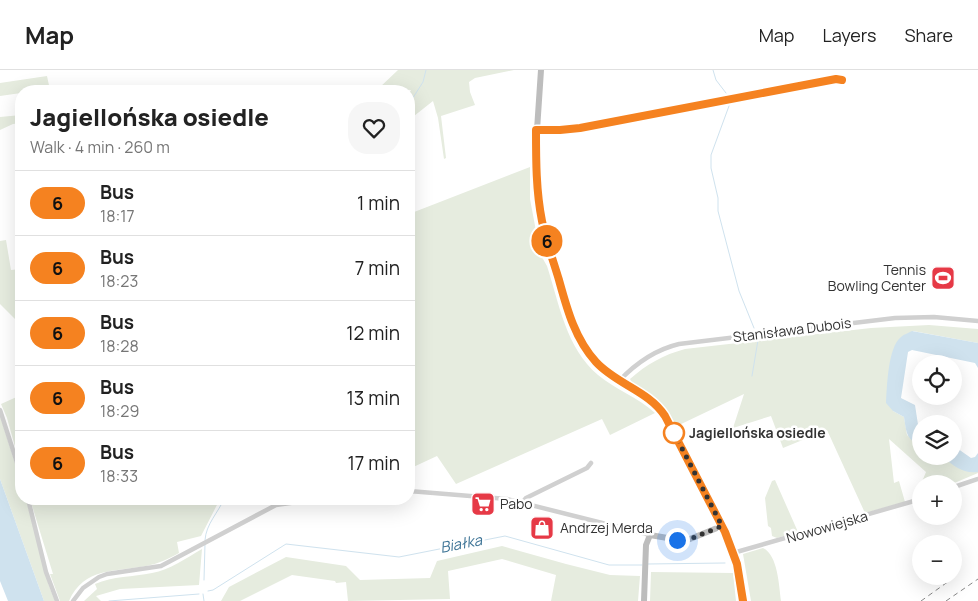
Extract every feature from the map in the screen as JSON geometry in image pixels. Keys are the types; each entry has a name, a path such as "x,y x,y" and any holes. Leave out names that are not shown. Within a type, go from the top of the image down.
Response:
{"street":[{"path":"541,70 536,130 538,194 541,216 571,319 578,337 599,366 619,382 660,408 722,526 740,574 743,599"},
{"path":"536,130 580,128 836,79 842,80"},
{"name":"Stanisława Dubois","path":"619,382 634,366 649,355 679,344 895,318 927,317 978,321"},
{"path":"0,410 15,456"},
{"path":"522,503 526,498 587,468 591,463"},
{"path":"962,484 978,479"},
{"path":"415,491 507,499 650,535 685,541 722,526"},
{"name":"Nowowiejska","path":"733,553 912,502"},
{"path":"29,505 46,572 57,601"},
{"path":"73,601 83,588 98,577 161,566 276,505"},
{"path":"644,601 646,544 650,535"}],"shaded area":[{"path":"398,70 514,70 475,78 469,82 470,92 475,105 441,116 446,158 444,159 438,118 433,101 415,115 415,85 382,85"},
{"path":"47,76 49,85 15,85 15,94 0,96 0,83"},
{"path":"15,116 15,124 0,130 0,117"},
{"path":"530,167 530,199 536,231 535,236 547,266 565,324 578,352 598,375 655,413 610,435 602,419 456,484 437,456 415,466 415,212"},
{"path":"6,240 11,270 15,270 15,319 0,304 0,241"},
{"path":"929,325 978,329 978,343 913,331 893,411 904,417 907,435 912,439 912,460 889,439 894,483 899,481 905,502 865,513 827,430 783,448 771,416 733,428 744,394 677,426 657,400 633,385 630,379 656,361 685,349 871,328"},
{"path":"15,398 15,447 7,418 1,404"},
{"path":"0,416 15,463 15,505 28,505 49,586 55,601 44,601 0,479"},
{"path":"918,465 962,465 978,473 962,480 962,475 925,475 926,472"},
{"path":"775,480 798,532 777,538 772,536 771,528 768,526 765,498 772,481"},
{"path":"32,505 217,505 201,536 177,542 179,553 155,564 102,573 92,577 75,590 69,601 60,601 50,574 53,574"},
{"path":"502,546 610,575 640,576 638,601 551,601 556,575 502,559 448,571 450,599 348,601 346,582 336,583 335,581 292,575 240,601 221,601 229,587 286,557 346,566 360,580 430,578 437,561"},
{"path":"763,548 772,557 775,564 781,601 751,601 743,554"},
{"path":"202,549 199,585 120,589 96,596 101,601 84,601 97,589 95,584 116,578 159,571 178,563"},
{"path":"651,572 733,573 736,601 650,601"}],"water":[{"path":"912,331 978,343 978,368 975,363 962,360 962,355 936,355 912,350 908,352 901,398 915,405 917,415 912,415 912,441 906,431 904,417 893,411 886,403 889,367 893,349 904,335"},
{"path":"962,452 971,458 975,457 978,453 978,472 963,471 954,465 962,465"},
{"path":"0,479 44,601 8,601 0,581"}],"waterway":[{"path":"415,95 423,82 426,70"},
{"path":"713,70 716,80 726,93"},
{"path":"729,106 711,155 711,168 718,198 718,211 739,291 754,328"},
{"path":"752,376 758,340"},
{"path":"205,540 210,524 221,505"},
{"name":"Białka","path":"208,591 213,590 286,544 399,557 505,536 609,565 642,565"},
{"path":"204,580 205,544"},
{"name":"Białka","path":"648,564 725,563"},
{"name":"Białka","path":"109,601 199,594"},
{"path":"203,594 204,601"}],"railway":[{"path":"946,601 978,579"},
{"path":"921,601 943,585"}],"bus line":[{"name":"6","path":"743,601 737,564 725,532 665,416 654,403 619,382 599,366 581,343 575,331 542,224 538,194 536,130 580,128 836,79 842,80"}],"place":[{"name":"Tennis Bowling Center","path":"943,278"},
{"name":"Jagiellońska osiedle","path":"674,433"},
{"name":"Pabo","path":"483,504"},
{"name":"Andrzej Merda","path":"542,528"}],"route":[{"path":"674,433 672,429 722,526 685,541 677,540"}]}
